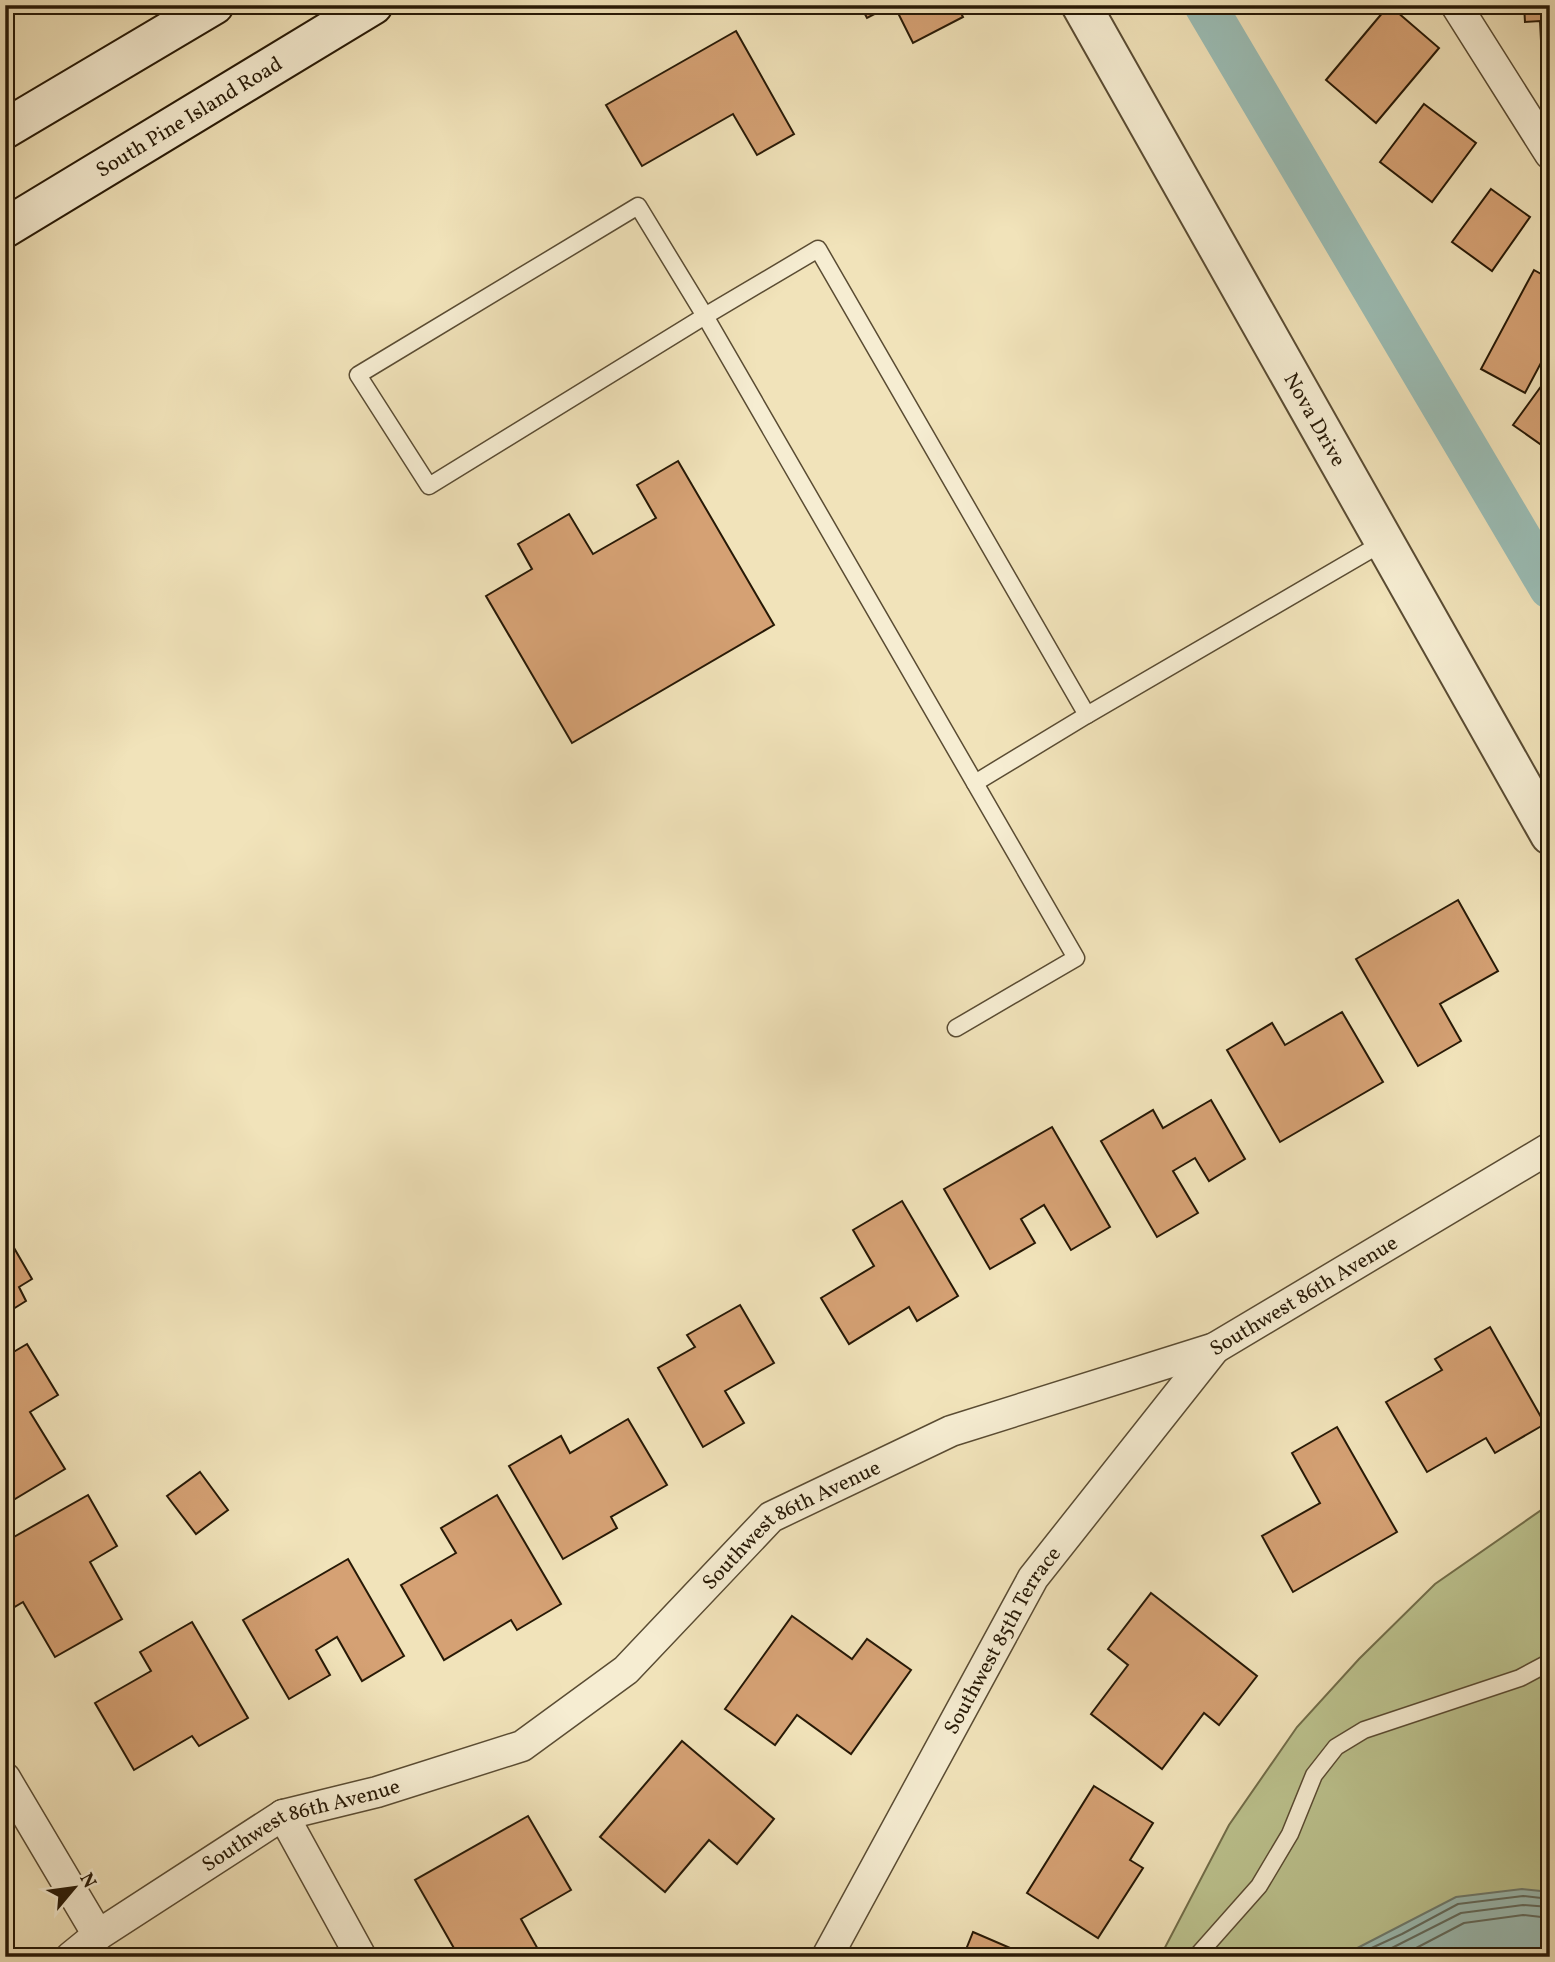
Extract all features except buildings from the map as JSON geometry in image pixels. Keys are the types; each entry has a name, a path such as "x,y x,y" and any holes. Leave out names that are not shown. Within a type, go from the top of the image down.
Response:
{"street":[{"path":"5,129 214,5"},
{"name":"South Pine Island Road","path":"5,228 373,5"},
{"name":"Nova Drive","path":"1080,5 1550,835"},
{"path":"1456,5 1548,147"},
{"name":"Southwest 86th Avenue","path":"71,1957 98,1935 283,1815 377,1792 522,1746 626,1670 771,1517 951,1431 1215,1348 1550,1147"},
{"name":"Southwest 85th Terrace","path":"827,1957 1033,1578 1215,1348"},
{"path":"5,1778 98,1935"},
{"path":"283,1815 361,1957"}],"lane":[{"path":"956,1028 1076,958 705,316 638,206 358,375 429,486 705,316 818,249 1087,715"},
{"path":"975,783 1384,542"},
{"path":"1196,1957 1259,1886 1290,1834 1314,1775 1336,1747 1364,1730 1520,1678 1550,1662"}],"green space":[{"path":"1550,1504 1550,1957 1160,1957 1229,1825 1297,1727 1359,1659 1435,1584"}],"water":[{"path":"1522,1889 1550,1892 1550,1957 1340,1957 1456,1897"}],"waterway":[{"path":"1205,5 1550,588"}]}
